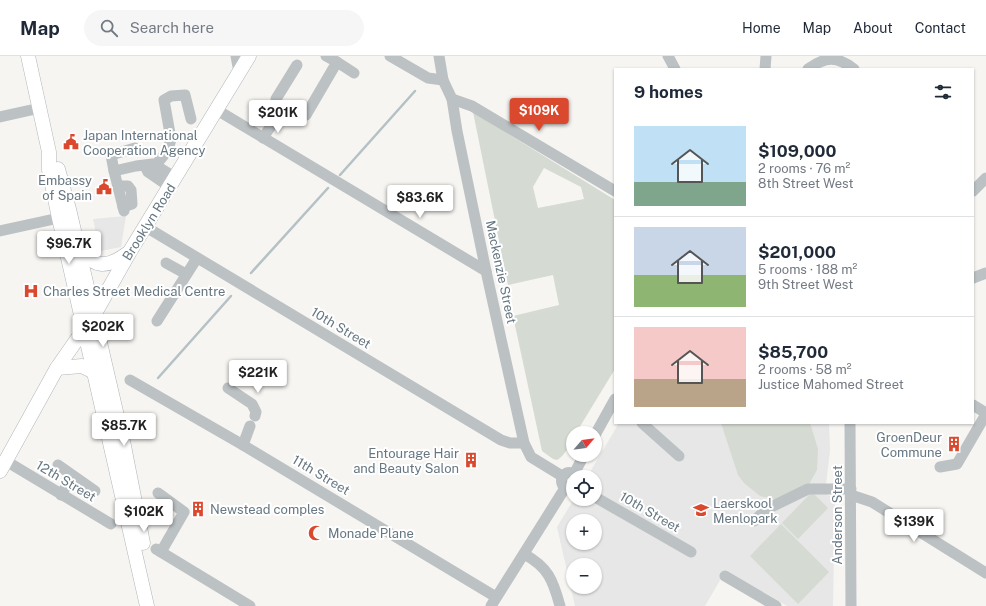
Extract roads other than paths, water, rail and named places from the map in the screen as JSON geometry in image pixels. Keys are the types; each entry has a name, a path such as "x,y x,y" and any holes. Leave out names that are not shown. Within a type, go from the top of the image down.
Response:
{"main road":[{"path":"28,56 49,152 49,170 59,218 96,373 108,436 147,606"},
{"name":"Brooklyn Road","path":"3,466 57,368 94,315 129,253 249,56"},
{"path":"49,152 57,166 94,315 124,446 156,606"},
{"path":"78,248 89,259 99,264 106,265 114,263 129,253"},
{"path":"57,368 82,366 96,373"}],"street":[{"path":"236,56 240,72"},
{"path":"326,56 354,73"},
{"path":"390,56 428,78 443,80"},
{"name":"Mackenzie Street","path":"439,56 443,80 452,99 457,131 486,270 524,443 531,457 562,476"},
{"path":"668,56 674,68"},
{"path":"765,68 766,56"},
{"path":"809,68 821,60 830,58 842,59 853,68"},
{"path":"297,65 276,98 277,105 297,118 306,115 336,62"},
{"path":"173,182 148,172 150,166 168,150 171,139 164,100 171,96 185,95 190,119"},
{"path":"452,99 472,106 614,190"},
{"path":"0,117 40,108"},
{"path":"263,138 282,109"},
{"path":"217,110 486,270"},
{"path":"123,209 132,204 131,190 128,186 118,186 111,155 135,148"},
{"path":"114,171 136,166 150,166"},
{"path":"974,190 986,178"},
{"path":"0,231 59,218"},
{"name":"10th Street","path":"146,227 501,440 510,443 524,443"},
{"path":"157,320 197,258"},
{"path":"166,263 186,274"},
{"path":"974,278 986,273"},
{"name":"11th Street","path":"130,380 243,445 493,602"},
{"path":"228,388 252,404 256,412 243,445"},
{"path":"601,426 614,402"},
{"path":"940,467 957,464 986,414 974,407"},
{"path":"643,424 679,456"},
{"name":"Anderson Street","path":"850,424 851,606"},
{"path":"58,465 95,491"},
{"name":"12th Street","path":"3,466 61,495 111,524"},
{"path":"566,474 562,476 562,484 566,486"},
{"path":"61,495 72,476"},
{"path":"754,521 765,510 808,489 851,492 876,504 986,573"},
{"path":"493,602 566,492"},
{"path":"158,493 184,512 159,550 250,606"},
{"name":"10th Street","path":"602,501 691,552"},
{"path":"524,554 537,562 549,573 560,606"},
{"path":"725,576 776,606"}],"waterway":[{"path":"340,175 415,91"},
{"path":"251,273 328,188"},
{"path":"158,378 231,296"}],"place":[{"name":"Japan International Cooperation Agency","path":"71,142"},
{"name":"Embassy of Spain","path":"104,187"},
{"name":"Charles Street Medical Centre","path":"31,291"},
{"name":"GroenDeur Commune","path":"954,444"},
{"name":"Entourage Hair and Beauty Salon","path":"471,460"},
{"name":"Newstead comples","path":"198,509"},
{"name":"Laerskool Menlopark","path":"701,510"},
{"name":"Monade Plane","path":"316,533"}]}
